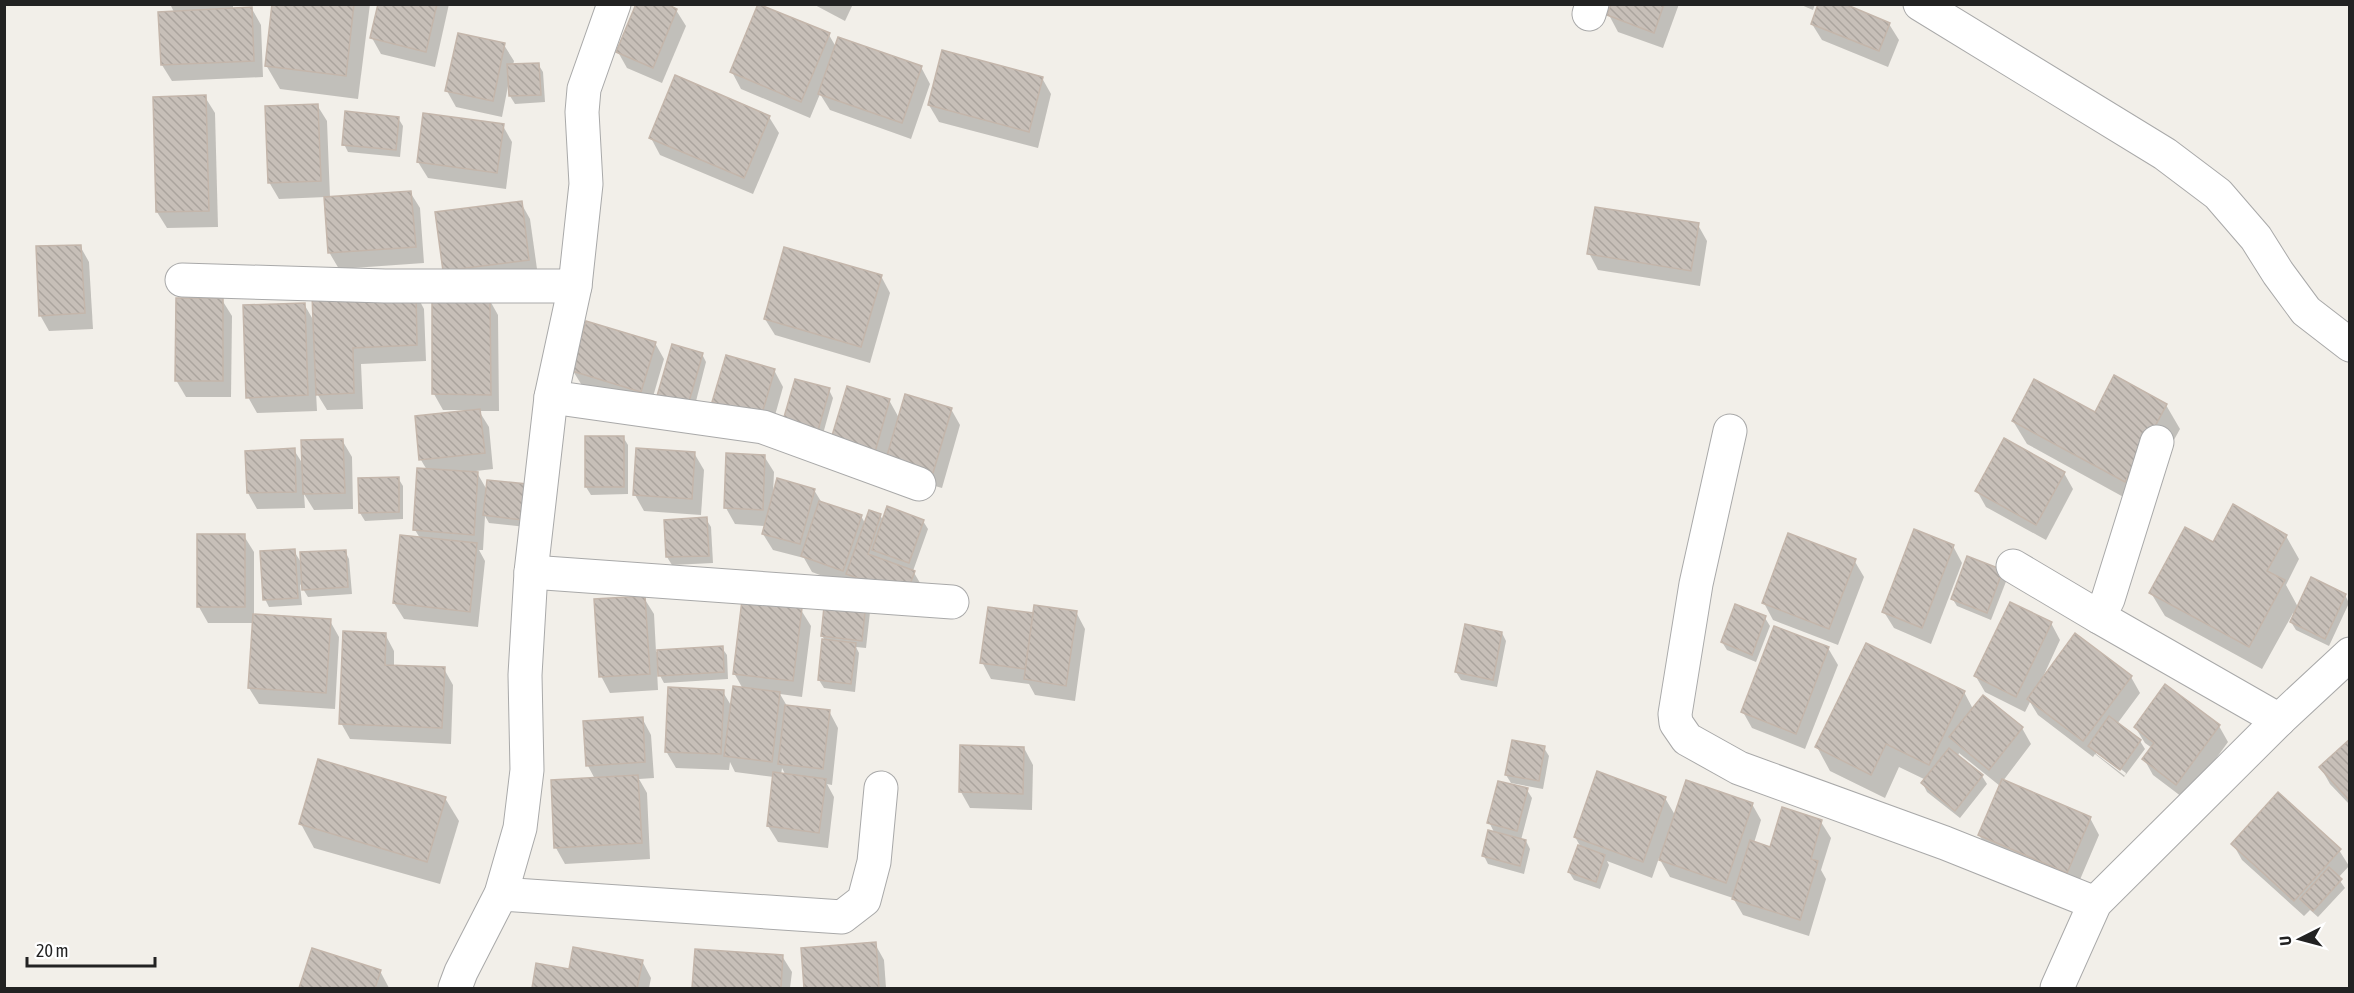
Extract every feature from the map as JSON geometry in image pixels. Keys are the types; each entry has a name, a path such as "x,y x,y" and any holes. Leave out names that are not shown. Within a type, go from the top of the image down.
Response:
{"street":[{"path":"1920,4 2165,154 2218,194 2256,238 2306,311 2349,345"},
{"path":"455,988 501,894 520,828 527,770 525,675 531,572 551,397 576,286 586,184 582,112 584,89 610,6"},
{"path":"182,280 386,286 576,286"},
{"path":"551,397 763,427 919,484"},
{"path":"1730,430 1696,584 1676,714 1680,731 1687,739 1739,768 1945,843 2095,903"},
{"path":"2099,617 2108,599 2157,442"},
{"path":"2013,566 2279,720"},
{"path":"531,572 952,602"},
{"path":"2057,988 2095,903 2279,720 2349,654"},
{"path":"501,894 842,917 864,900 874,862 881,788"}],"building":[{"path":"272,4 354,4 346,76 265,66"},
{"path":"378,4 437,4 426,52 370,38"},
{"path":"636,4 667,4 677,9 653,68 616,52"},
{"path":"758,4 830,33 801,102 730,72"},
{"path":"1611,4 1664,4 1654,33 1607,15"},
{"path":"1818,4 1845,4 1890,23 1879,51 1811,24"},
{"path":"252,7 254,61 161,65 158,12"},
{"path":"458,33 505,43 493,101 445,91"},
{"path":"838,37 922,66 902,123 818,94"},
{"path":"942,50 1043,77 1029,132 928,105"},
{"path":"539,63 541,95 509,96 507,64"},
{"path":"675,75 770,116 744,178 649,138"},
{"path":"206,95 209,211 156,212 153,97"},
{"path":"318,104 321,181 268,183 265,106"},
{"path":"345,111 399,117 396,150 342,145"},
{"path":"423,113 504,124 497,173 417,162"},
{"path":"411,191 416,247 328,253 324,197"},
{"path":"522,201 529,260 443,271 435,212"},
{"path":"1595,207 1699,223 1691,271 1587,254"},
{"path":"81,245 85,313 39,316 36,246"},
{"path":"784,247 882,275 861,347 764,319"},
{"path":"416,291 417,345 353,348 354,393 316,395 312,295"},
{"path":"490,297 491,395 432,394 432,298"},
{"path":"176,298 223,298 223,381 175,381"},
{"path":"305,303 308,395 246,398 243,305"},
{"path":"586,321 656,342 641,392 572,371"},
{"path":"672,344 703,353 688,405 657,396"},
{"path":"726,355 775,369 761,417 712,402"},
{"path":"2114,375 2167,404 2125,482 2012,421 2034,379 2095,412"},
{"path":"795,379 830,388 817,434 782,424"},
{"path":"847,386 890,399 875,452 831,439"},
{"path":"905,394 952,408 933,473 886,459"},
{"path":"480,409 485,453 419,460 415,416"},
{"path":"585,436 624,436 624,487 585,487"},
{"path":"2004,438 2065,472 2036,525 1975,491"},
{"path":"343,439 345,493 303,494 301,440"},
{"path":"295,448 296,492 247,493 245,451"},
{"path":"636,448 695,452 692,499 633,495"},
{"path":"726,453 765,455 763,510 724,508"},
{"path":"417,468 478,472 474,535 413,530"},
{"path":"399,477 399,512 359,513 358,478"},
{"path":"777,478 815,489 800,544 762,534"},
{"path":"487,480 527,484 522,520 483,515"},
{"path":"819,501 862,515 843,571 801,556"},
{"path":"2233,504 2287,535 2267,571 2285,580 2249,647 2149,593 2185,527 2213,542"},
{"path":"887,506 924,520 909,563 872,550"},
{"path":"869,510 881,514 868,554 915,571 906,595 846,574"},
{"path":"707,517 709,556 666,557 664,520"},
{"path":"1914,529 1954,545 1922,628 1882,612"},
{"path":"1788,533 1856,559 1829,629 1762,603"},
{"path":"197,534 245,534 245,607 197,607"},
{"path":"400,535 477,543 470,612 393,603"},
{"path":"295,549 298,598 263,600 260,551"},
{"path":"346,550 348,587 302,590 300,552"},
{"path":"1967,556 2003,570 1987,613 1951,599"},
{"path":"2311,577 2346,594 2325,639 2290,622"},
{"path":"645,596 650,674 599,677 594,599"},
{"path":"825,597 866,602 862,641 821,636"},
{"path":"742,600 802,608 793,681 733,674"},
{"path":"2010,602 2052,622 2016,697 1974,676"},
{"path":"1735,604 1766,616 1752,655 1721,642"},
{"path":"1034,605 1077,611 1066,686 1024,679"},
{"path":"988,607 1033,613 1025,669 980,663"},
{"path":"253,614 331,619 326,693 248,688"},
{"path":"1465,624 1502,632 1493,680 1455,672"},
{"path":"1774,626 1829,647 1796,734 1741,712"},
{"path":"343,631 386,633 385,665 445,667 442,728 339,724"},
{"path":"2075,633 2132,676 2083,741 2027,699"},
{"path":"822,639 856,643 851,684 818,680"},
{"path":"1866,643 1965,691 1929,765 1886,744 1871,775 1815,747"},
{"path":"723,646 724,672 658,676 657,650"},
{"path":"2165,684 2220,725 2176,785 2142,759 2154,743 2134,727"},
{"path":"733,686 780,692 772,762 724,756"},
{"path":"668,687 724,690 721,754 665,752"},
{"path":"1983,695 2023,727 1989,770 1949,737"},
{"path":"785,705 830,710 823,769 778,764"},
{"path":"2109,716 2141,740 2120,770 2088,746"},
{"path":"643,717 645,762 586,766 583,721"},
{"path":"2350,739 2350,801 2319,767"},
{"path":"1512,740 1545,746 1539,781 1505,775"},
{"path":"960,745 1024,747 1023,794 959,792"},
{"path":"1949,748 1983,775 1955,811 1921,783"},
{"path":"318,759 446,797 427,862 299,824"},
{"path":"1597,771 1666,797 1643,862 1574,837"},
{"path":"773,772 826,779 819,833 767,826"},
{"path":"638,775 642,843 554,848 551,780"},
{"path":"2002,779 2091,817 2067,873 1978,835"},
{"path":"1686,780 1753,803 1726,883 1659,860"},
{"path":"1498,781 1528,788 1517,831 1487,823"},
{"path":"2278,792 2341,849 2294,901 2231,844"},
{"path":"1782,807 1822,820 1811,859 1818,861 1800,920 1732,899 1750,840 1770,847"},
{"path":"1488,830 1526,840 1520,866 1482,856"},
{"path":"1578,845 1605,855 1596,882 1568,872"},
{"path":"2329,867 2342,879 2313,911 2300,899"},
{"path":"876,942 879,988 804,988 801,948"},
{"path":"573,947 643,960 637,988 532,988 536,963 569,969"},
{"path":"312,948 381,970 375,988 299,988"},
{"path":"695,949 783,955 781,988 692,988"}]}
